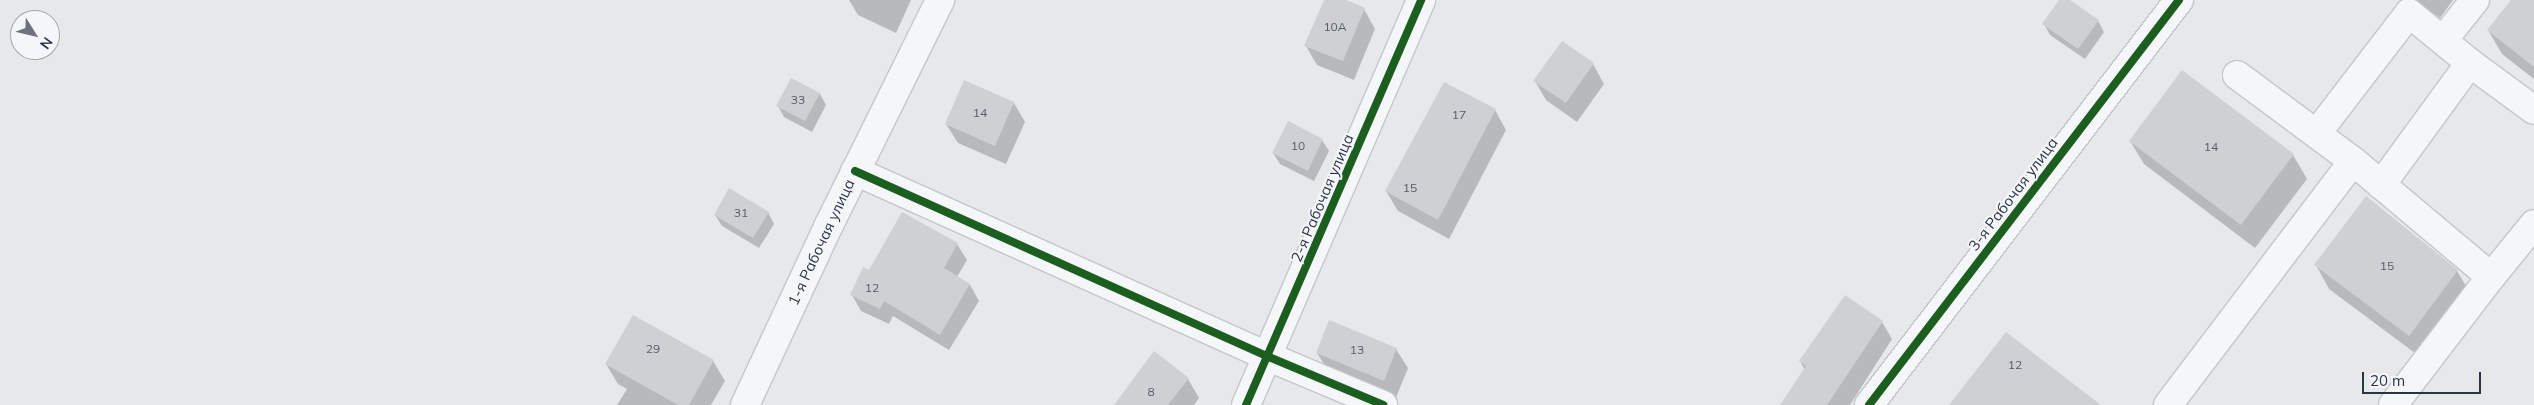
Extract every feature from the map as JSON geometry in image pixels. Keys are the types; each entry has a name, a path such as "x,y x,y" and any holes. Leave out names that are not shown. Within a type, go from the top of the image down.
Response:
{"street":[{"name":"1-я Рабочая улица","path":"745,405 855,171 940,0"},
{"name":"2-я Рабочая улица","path":"1246,405 1269,357 1421,0"},
{"name":"3-я Рабочая улица","path":"1869,405 2179,0"},
{"path":"2442,40 2475,0"},
{"path":"2317,133 2400,6 2470,63 2534,110"},
{"path":"2381,185 2470,63"},
{"path":"2237,75 2353,161 2491,277"},
{"path":"2168,405 2353,161"},
{"path":"855,171 1269,357 1383,405"},
{"path":"2393,405 2534,224"}],"building":[{"path":"1324,0 1346,0 1365,8 1343,61 1304,46"},
{"path":"2059,0 2070,0 2099,20 2078,49 2042,24"},
{"path":"2511,0 2534,0 2534,67 2487,30"},
{"path":"1562,41 1594,63 1566,103 1533,81"},
{"path":"2182,70 2294,154 2241,225 2129,141"},
{"path":"791,78 820,93 805,121 776,106"},
{"path":"964,80 1014,102 995,146 945,124"},
{"path":"1444,82 1496,109 1438,220 1385,191"},
{"path":"1288,121 1323,139 1308,171 1272,153"},
{"path":"729,188 769,212 753,238 714,215"},
{"path":"2366,196 2458,270 2409,336 2314,265"},
{"path":"902,212 958,243 944,268 970,284 940,335 884,301 880,309 850,295 863,267 869,270"},
{"path":"1845,295 1883,321 1827,405 1780,405 1806,366 1799,361"},
{"path":"633,315 714,360 689,405 678,405 605,364"},
{"path":"1329,320 1397,348 1384,381 1316,353"},
{"path":"2006,332 2101,405 1949,405"},
{"path":"1154,351 1189,378 1168,405 1114,405"}],"cycle path":[{"path":"1246,405 1421,0"},
{"path":"1869,405 2179,0"},
{"path":"855,171 1269,357 1383,405"}]}
